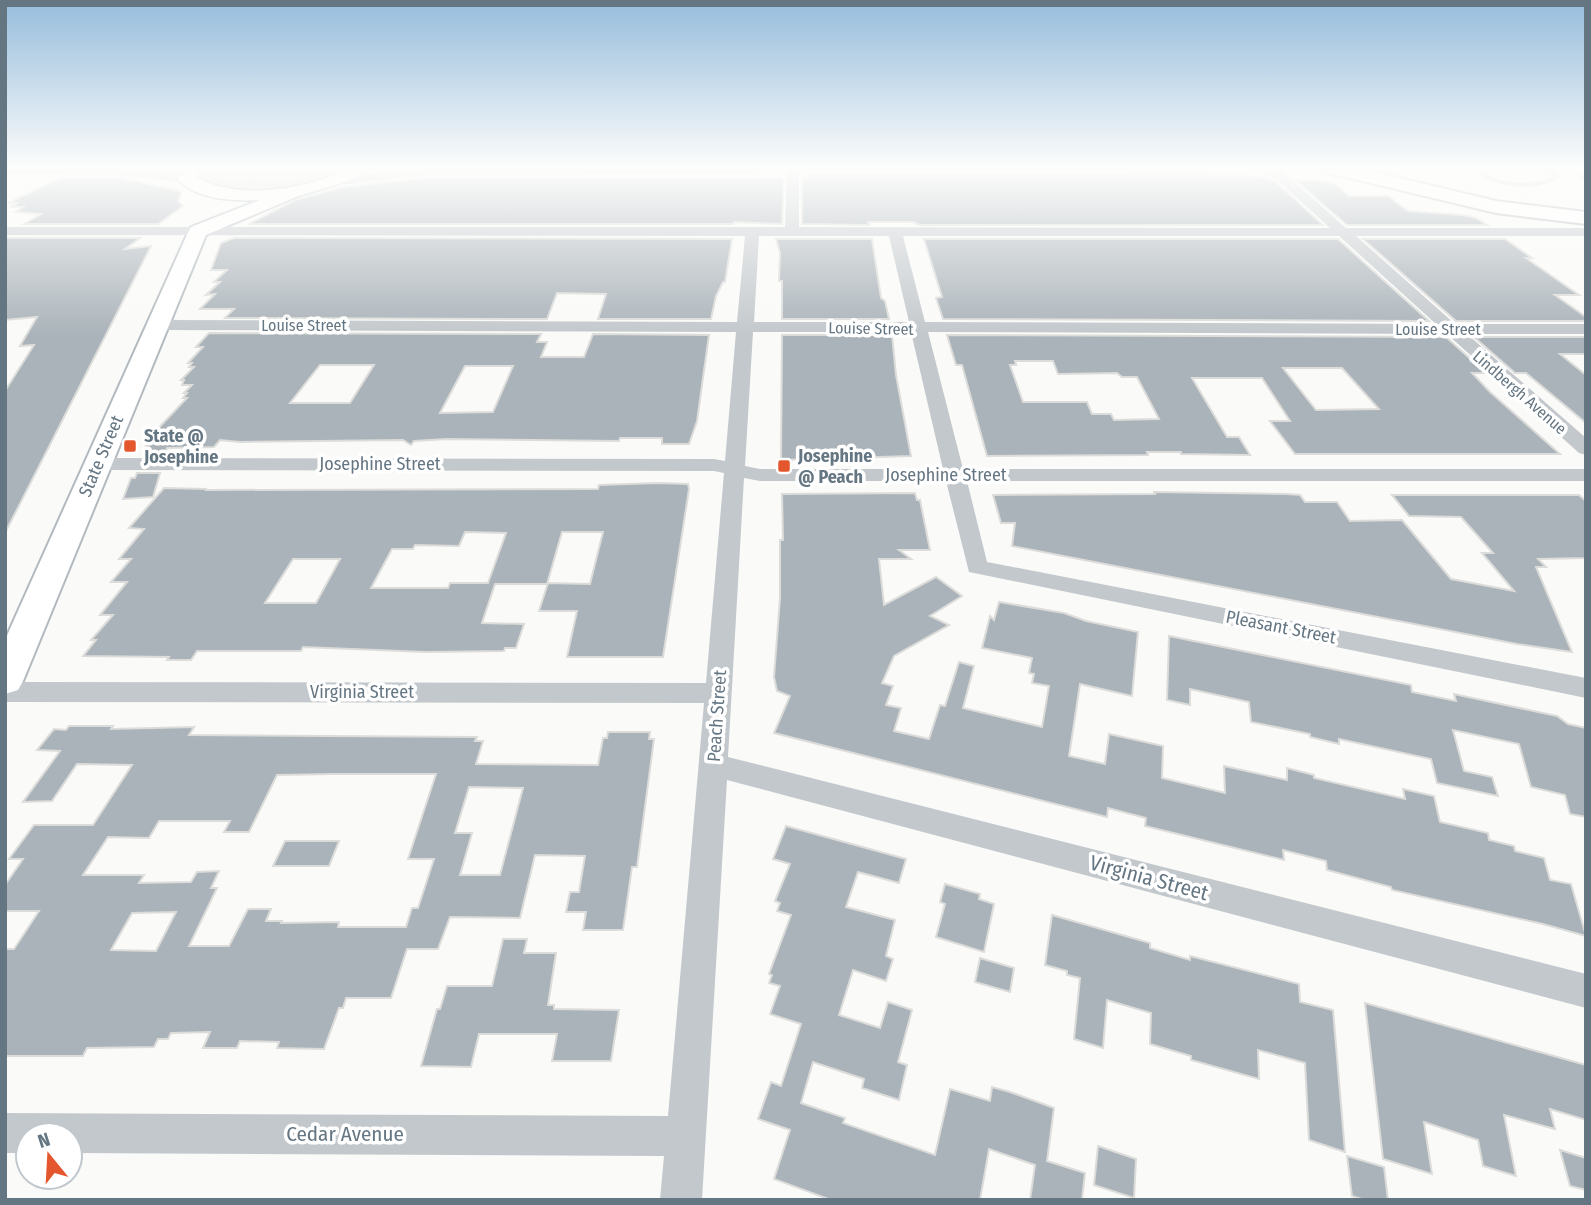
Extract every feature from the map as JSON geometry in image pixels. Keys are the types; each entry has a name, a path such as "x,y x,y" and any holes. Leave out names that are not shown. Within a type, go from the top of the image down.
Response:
{"main road":[{"name":"State Street","path":"5,681 156,325 189,223"}],"street":[{"path":"5,231 49,223"},
{"path":"613,223 752,232 1586,232"},
{"path":"792,223 792,232"},
{"name":"Lindbergh Avenue","path":"1332,223 1586,449"},
{"name":"Peach Street","path":"681,1200 752,232"},
{"path":"895,232 954,474"},
{"name":"Louise Street","path":"156,325 1586,329"},
{"name":"Josephine Street","path":"97,464 700,464 760,475 1586,475"},
{"name":"Pleasant Street","path":"954,474 977,567 1586,688"},
{"name":"Virginia Street","path":"5,692 719,693"},
{"name":"Virginia Street","path":"713,765 1586,991"},
{"name":"Cedar Avenue","path":"5,1133 685,1136"}],"building":[{"path":"25,223 159,223 158,224"},
{"path":"250,223 733,223 733,224"},
{"path":"868,223 869,225 802,224"},
{"path":"916,223 1323,225 920,225"},
{"path":"1345,223 1487,225 1347,225"},
{"path":"5,238 140,238 125,249 151,246 5,533 5,391 34,345 20,346 37,317 5,320"},
{"path":"234,238 732,239 725,282 716,296 711,319 598,319 606,294 557,293 547,319 225,318 234,309 200,309 215,294 206,295 220,282 214,282 227,270 211,270 221,243"},
{"path":"776,239 872,239 881,298 885,301 889,319 782,319 780,253"},
{"path":"924,239 1338,239 1429,321 943,319 936,298 942,297"},
{"path":"1363,239 1505,239 1532,258 1526,258 1579,295 1555,295 1586,317 1586,321 1456,321"},
{"path":"209,333 541,334 537,342 547,342 541,357 584,357 593,334 709,335 697,421 689,444 662,444 662,438 620,438 619,441 447,439 414,441 411,445 403,440 220,440 214,447 167,448 165,455 143,455 149,435 187,398 183,398 187,393 184,393 192,385 182,385 184,380 181,380 194,367 189,367 192,363 188,363 203,347 196,347","holes":["320,365 374,365 350,403 290,403","465,366 513,366 493,412 440,413"]},
{"path":"782,335 892,335 896,375 911,456 781,460"},
{"path":"947,335 1446,337 1486,373 1472,373 1490,392 1560,454 1295,454 1270,421 1290,421 1262,378 1192,378 1227,437 1239,437 1250,455 1147,452 1148,455 987,456 962,365 956,365","holes":["1015,361 1053,361 1058,374 1117,373 1122,377 1137,377 1159,419 1114,420 1111,414 1092,414 1087,402 1023,402 1010,365 1016,365","1283,368 1342,368 1379,409 1316,410"]},
{"path":"1474,337 1586,337 1586,354 1560,354 1586,375 1586,423 1526,373 1515,373"},
{"path":"137,473 160,473 153,497 123,499 131,478 135,478"},
{"path":"688,484 663,657 567,657 577,611 539,611 548,583 590,584 603,532 562,532 547,584 495,584 482,623 524,624 516,648 505,648 504,651 426,652 303,647 301,651 197,651 191,660 167,660 169,657 83,656 96,640 91,640 113,615 100,615 127,582 111,582 131,559 119,559 144,529 129,528 164,488 598,489 599,485","holes":["465,532 506,533 488,583 450,583 448,588 371,588 392,549 413,549 415,545 459,546","293,559 340,559 316,603 265,603"]},
{"path":"1154,492 1287,494 1300,495 1305,502 1337,502 1350,521 1402,520 1451,579 1514,591 1482,553 1493,553 1461,517 1409,516 1392,495 1579,495 1586,501 1586,558 1538,559 1546,567 1536,567 1572,652 1517,644 1012,546 1015,523 1001,523 993,495 1155,494"},
{"path":"915,493 917,500 920,500 930,550 899,550 911,559 879,559 884,605 936,577 962,596 930,616 949,625 894,656 882,683 893,686 886,705 901,708 894,731 929,739 940,705 945,706 959,662 974,666 963,708 1042,727 1049,686 1032,683 1034,674 1029,673 1032,658 982,648 990,616 994,620 999,602 1064,613 1086,621 1138,632 1132,696 1080,684 1069,756 1105,764 1109,734 1163,746 1162,778 1225,793 1224,766 1287,780 1287,768 1314,775 1314,778 1405,799 1403,789 1434,796 1440,822 1488,833 1489,840 1514,846 1515,851 1544,858 1550,880 1571,884 1586,936 1392,890 1391,887 1327,870 1326,861 1283,850 1284,860 1145,826 1146,818 1108,808 1107,817 774,733 790,696 777,691 774,677 780,598 780,540 783,540 782,494"},
{"path":"1169,636 1411,685 1412,692 1456,701 1454,694 1557,716 1568,724 1586,728 1586,817 1570,814 1565,795 1531,787 1519,744 1453,730 1464,771 1492,777 1498,796 1437,783 1431,759 1339,739 1339,744 1310,737 1310,734 1251,722 1249,702 1190,689 1190,705 1167,700"},
{"path":"69,726 113,726 111,729 194,727 189,735 477,737 475,741 483,741 476,764 598,765 603,738 607,738 608,732 650,732 649,739 654,739 637,867 632,867 623,930 583,930 586,912 566,912 570,892 579,892 585,856 535,855 520,918 450,917 438,949 407,949 391,998 346,998 343,1008 339,1008 324,1049 277,1048 279,1042 240,1041 237,1048 203,1048 210,1032 171,1033 168,1039 158,1039 154,1047 87,1048 83,1056 5,1056 5,949 14,949 39,911 5,911 5,885 23,859 9,859 34,825 93,825 132,765 77,764 52,801 23,802 60,751 37,750 54,729 66,730","holes":["436,774 408,859 434,859 418,908 412,908 406,927 338,927 339,922 281,923 282,921 266,921 271,909 248,909 229,946 189,946 217,888 211,888 219,871 197,872 191,882 139,883 144,875 83,875 108,837 149,838 159,821 230,821 224,832 249,832 277,775","469,787 523,788 500,875 460,875 472,833 455,833","176,912 156,951 111,950 132,913"]},
{"path":"786,826 906,859 899,883 858,872 846,907 895,920 886,956 893,959 886,981 853,970 839,1015 880,1028 888,1002 912,1010 898,1062 907,1065 899,1100 862,1088 864,1079 813,1062 801,1103 845,1118 843,1123 935,1155 950,1089 990,1101 992,1087 1010,1092 1054,1108 1047,1161 1085,1173 1082,1200 1030,1200 1035,1165 989,1149 980,1200 831,1200 774,1179 790,1130 758,1119 771,1082 781,1086 801,1024 770,1014 780,986 769,983 772,975 769,974 791,915 777,911 780,903 775,901 790,864 773,859"},
{"path":"285,841 339,841 329,866 273,866"},
{"path":"945,884 980,894 979,899 994,904 984,952 936,937 945,904 940,902"},
{"path":"1052,915 1150,943 1150,948 1190,960 1190,956 1299,984 1300,1002 1333,1010 1345,1152 1309,1140 1305,1063 1258,1050 1259,1079 1191,1060 1191,1056 1150,1044 1151,1013 1107,1000 1103,1048 1074,1039 1080,978 1045,965"},
{"path":"503,939 527,939 524,953 556,953 548,1005 554,1005 554,1009 619,1010 611,1061 552,1061 557,1034 479,1034 471,1067 421,1066 437,1009 440,1009 447,986 492,986"},
{"path":"980,958 1014,968 1010,992 975,982"},
{"path":"1365,1003 1586,1065 1586,1120 1550,1109 1555,1129 1504,1115 1516,1176 1483,1166 1478,1140 1424,1122 1432,1174 1383,1159"},
{"path":"1098,1146 1136,1159 1134,1198 1094,1185"},
{"path":"1560,1150 1586,1158 1586,1190 1570,1186"},
{"path":"1347,1156 1384,1167 1388,1200 1365,1200 1352,1196"}],"place":[{"name":"State @ Josephine","path":"130,446"},
{"name":"Josephine @ Peach","path":"784,466"}]}
